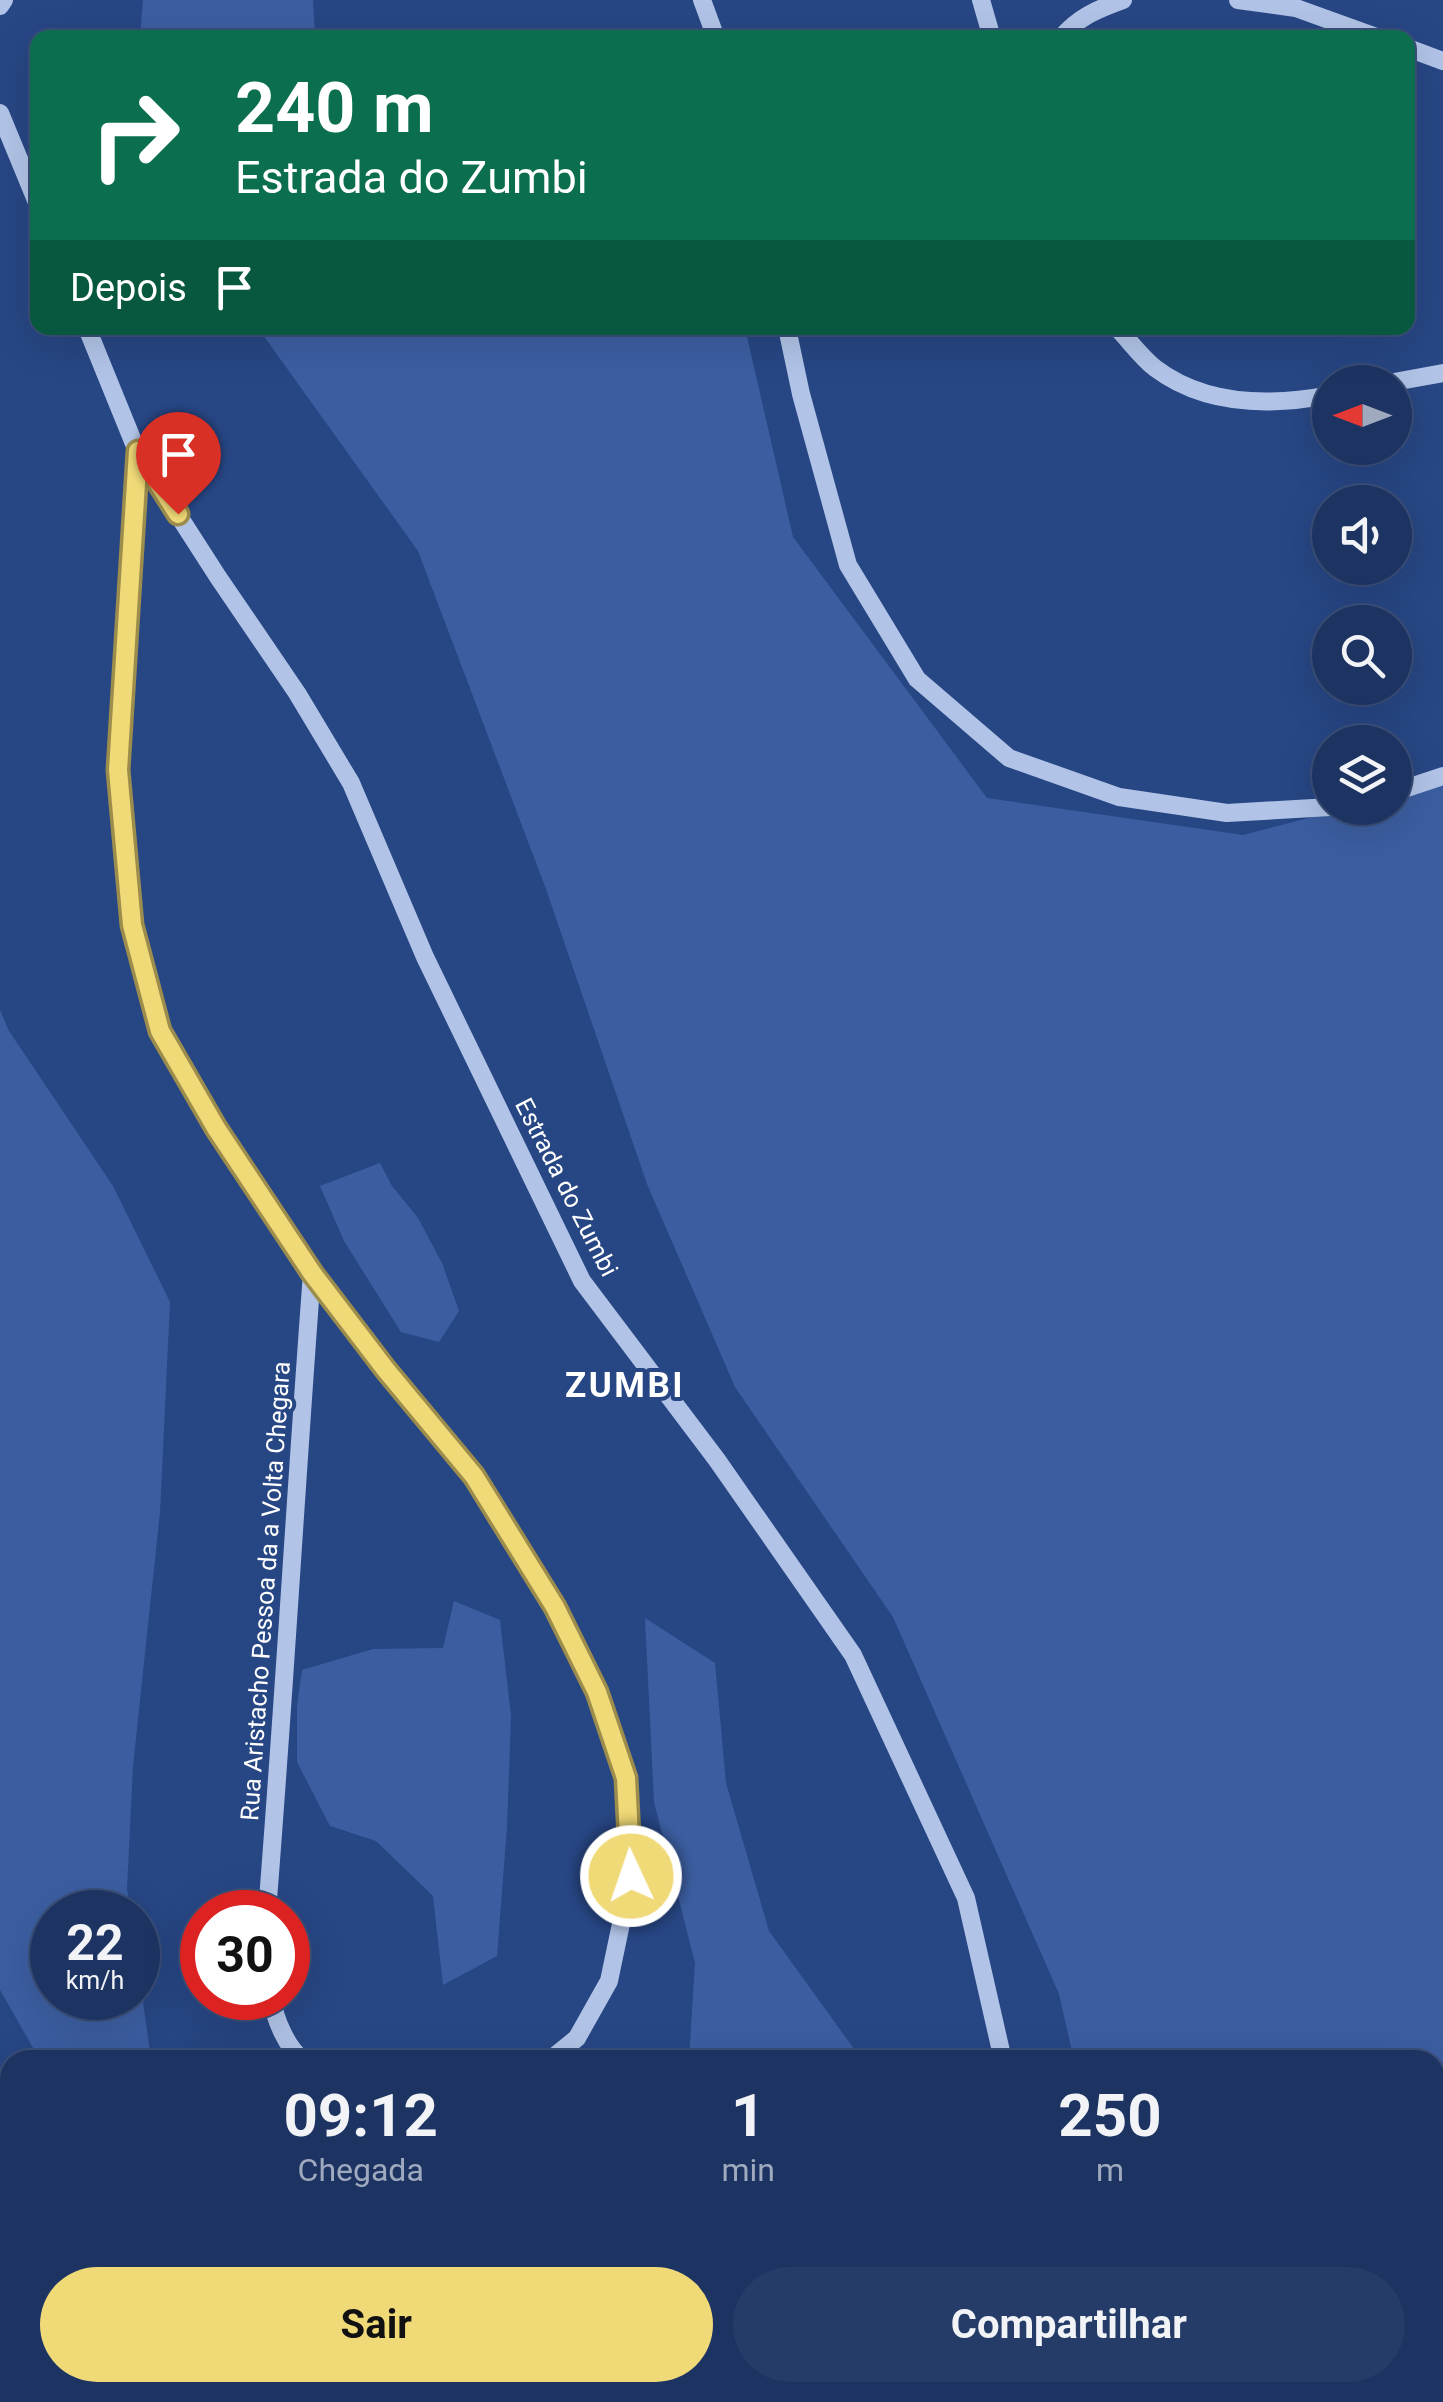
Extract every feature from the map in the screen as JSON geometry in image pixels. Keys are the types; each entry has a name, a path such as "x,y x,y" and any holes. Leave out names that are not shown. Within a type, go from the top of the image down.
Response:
{"street":[{"path":"702,0 713,30"},
{"path":"981,0 990,30"},
{"path":"1068,30 1092,11 1123,0"},
{"path":"1238,0 1296,4 1359,30"},
{"path":"1415,50 1443,60"},
{"path":"0,113 30,186"},
{"name":"Estrada do Zumbi","path":"90,335 138,451 297,693 351,784 425,957 582,1280 717,1460 853,1655 966,1898 1001,2050"},
{"path":"788,335 848,565 917,679 1008,758 1119,797 1228,813 1312,808"},
{"path":"1124,335 1155,368 1200,392 1255,402 1312,398"},
{"path":"1412,379 1443,373"},
{"path":"138,451 118,770 132,925 160,1031 216,1128 312,1273 474,1476 545,1590 597,1692 626,1778 631,1876 610,1980 576,2038 562,2050"},
{"path":"1412,786 1443,776"},
{"name":"Rua Aristacho Pessoa da a Volta Chegara","path":"268,1890 312,1273"},
{"path":"278,2020 292,2050"}],"shaded area":[{"path":"143,0 313,0 315,30 141,30"},
{"path":"263,335 747,335 793,537 987,798 1243,835 1312,817 1312,825 1412,825 1412,790 1443,782 1443,2050 1072,2050 1059,1994 893,1617 735,1387 647,1184 546,889 418,551"},
{"path":"0,1010 9,1031 113,1186 170,1302 160,1512 133,1766 127,1890 30,1890 30,2020 146,2020 150,2050 34,2050 0,1990"},
{"path":"380,1163 392,1186 418,1218 442,1263 459,1311 439,1342 401,1332 344,1241 320,1186"},
{"path":"454,1601 500,1620 511,1716 497,1956 443,1985 433,1896 376,1841 330,1826 297,1762 297,1706 302,1670 373,1649 443,1648"},
{"path":"645,1618 715,1663 726,1783 769,1931 855,2050 690,2050 695,1963 654,1802"}],"district":[{"name":"ZUMBI","path":"625,1385"}],"route":[{"path":"178,514 138,451 118,770 132,925 160,1031 216,1128 312,1273 474,1476 555,1607 597,1692 626,1778 631,1876"}]}
